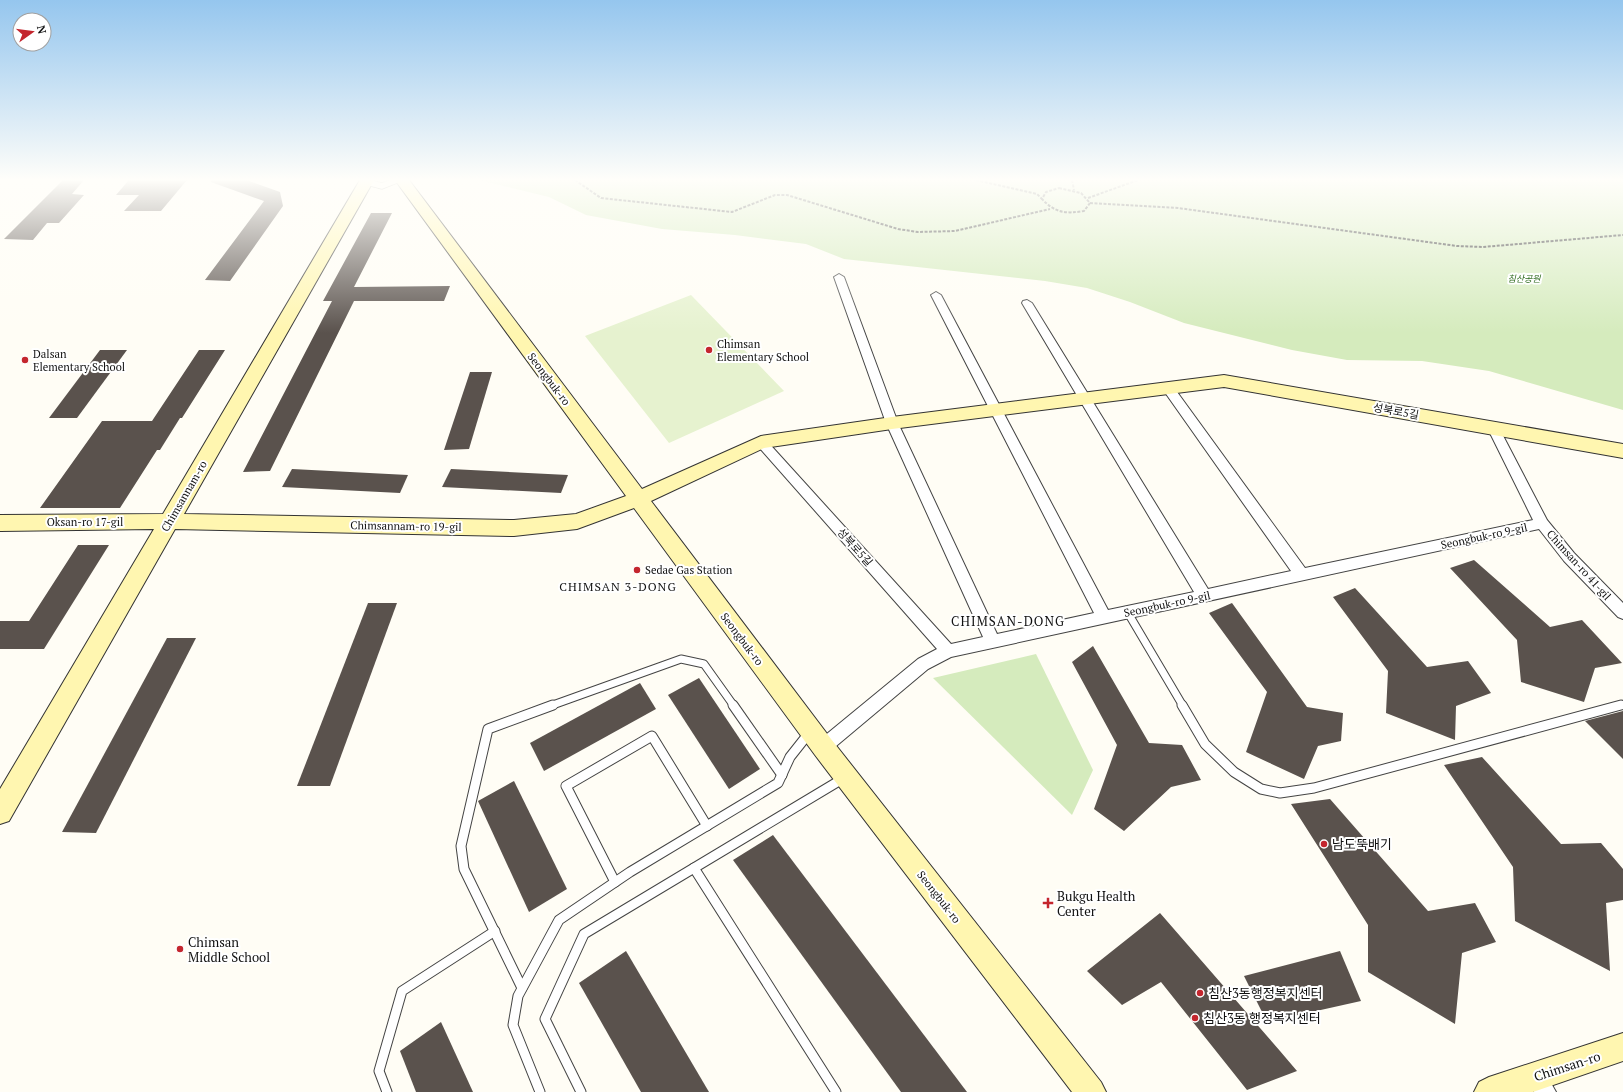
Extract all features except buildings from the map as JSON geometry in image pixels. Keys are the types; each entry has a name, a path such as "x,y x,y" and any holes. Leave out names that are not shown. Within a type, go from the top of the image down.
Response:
{"main road":[{"name":"Chimsannam-ro","path":"0,812 170,521 335,231"},
{"name":"Seongbuk-ro","path":"440,231 817,739 1090,1092"},
{"name":"성북로5길","path":"638,499 761,442 892,423 1224,381 1623,451"},
{"name":"Chimsannam-ro 19-gil","path":"170,521 514,528 577,521 638,499"},
{"name":"Oksan-ro 17-gil","path":"0,523 170,521"},
{"name":"Chimsan-ro","path":"1489,1092 1541,1084 1623,1047"}],"street":[{"path":"839,277 892,423 993,642"},
{"path":"936,295 1104,618"},
{"path":"1027,303 1204,596"},
{"path":"1168,388 1302,575"},
{"name":"Chimsan-ro 41-gil","path":"1494,429 1542,524 1569,557 1623,613"},
{"name":"성북로5길","path":"761,442 948,651"},
{"name":"Seongbuk-ro 9-gil","path":"817,739 924,664 948,651 1542,524"}],"lane":[{"path":"1128,613 1205,744 1234,772 1261,789 1280,793 1314,788 1623,705"},
{"path":"522,988 464,869 461,846 488,729 681,659 704,664 782,775"},
{"path":"615,882 566,786 652,736 707,826"},
{"path":"540,1092 513,1025 518,996 559,920 615,882 778,783 790,757 817,739"},
{"path":"581,1092 545,1019 584,934 846,777"},
{"path":"694,868 836,1092"},
{"path":"387,1092 379,1071 402,991 495,931"}],"path":[{"path":"913,231 955,231"},
{"path":"1350,231 1483,248 1623,235"}],"green space":[{"name":"침산공원","path":"686,231 1623,231 1623,410 1489,371 1422,361 1347,360 1292,350 1184,323 1130,302 1087,288 1045,281 844,259 806,244 735,235"},
{"path":"691,295 784,391 669,443 585,336"},
{"path":"1036,654 1093,770 1072,815 933,678"}],"place":[{"name":"Chimsan Elementary School","path":"709,350"},
{"name":"Dalsan Elementary School","path":"25,360"},
{"name":"Sedae Gas Station","path":"637,570"},
{"name":"남도뚝배기","path":"1324,844"},
{"name":"Bukgu Health Center","path":"1048,903"},
{"name":"Chimsan Middle School","path":"180,949"},
{"name":"침산3동행정복지센터","path":"1200,993"},
{"name":"침산3동 행정복지센터","path":"1195,1018"}],"district":[{"name":"CHIMSAN 3-DONG","path":"618,587"},
{"name":"CHIMSAN-DONG","path":"1008,621"}]}
